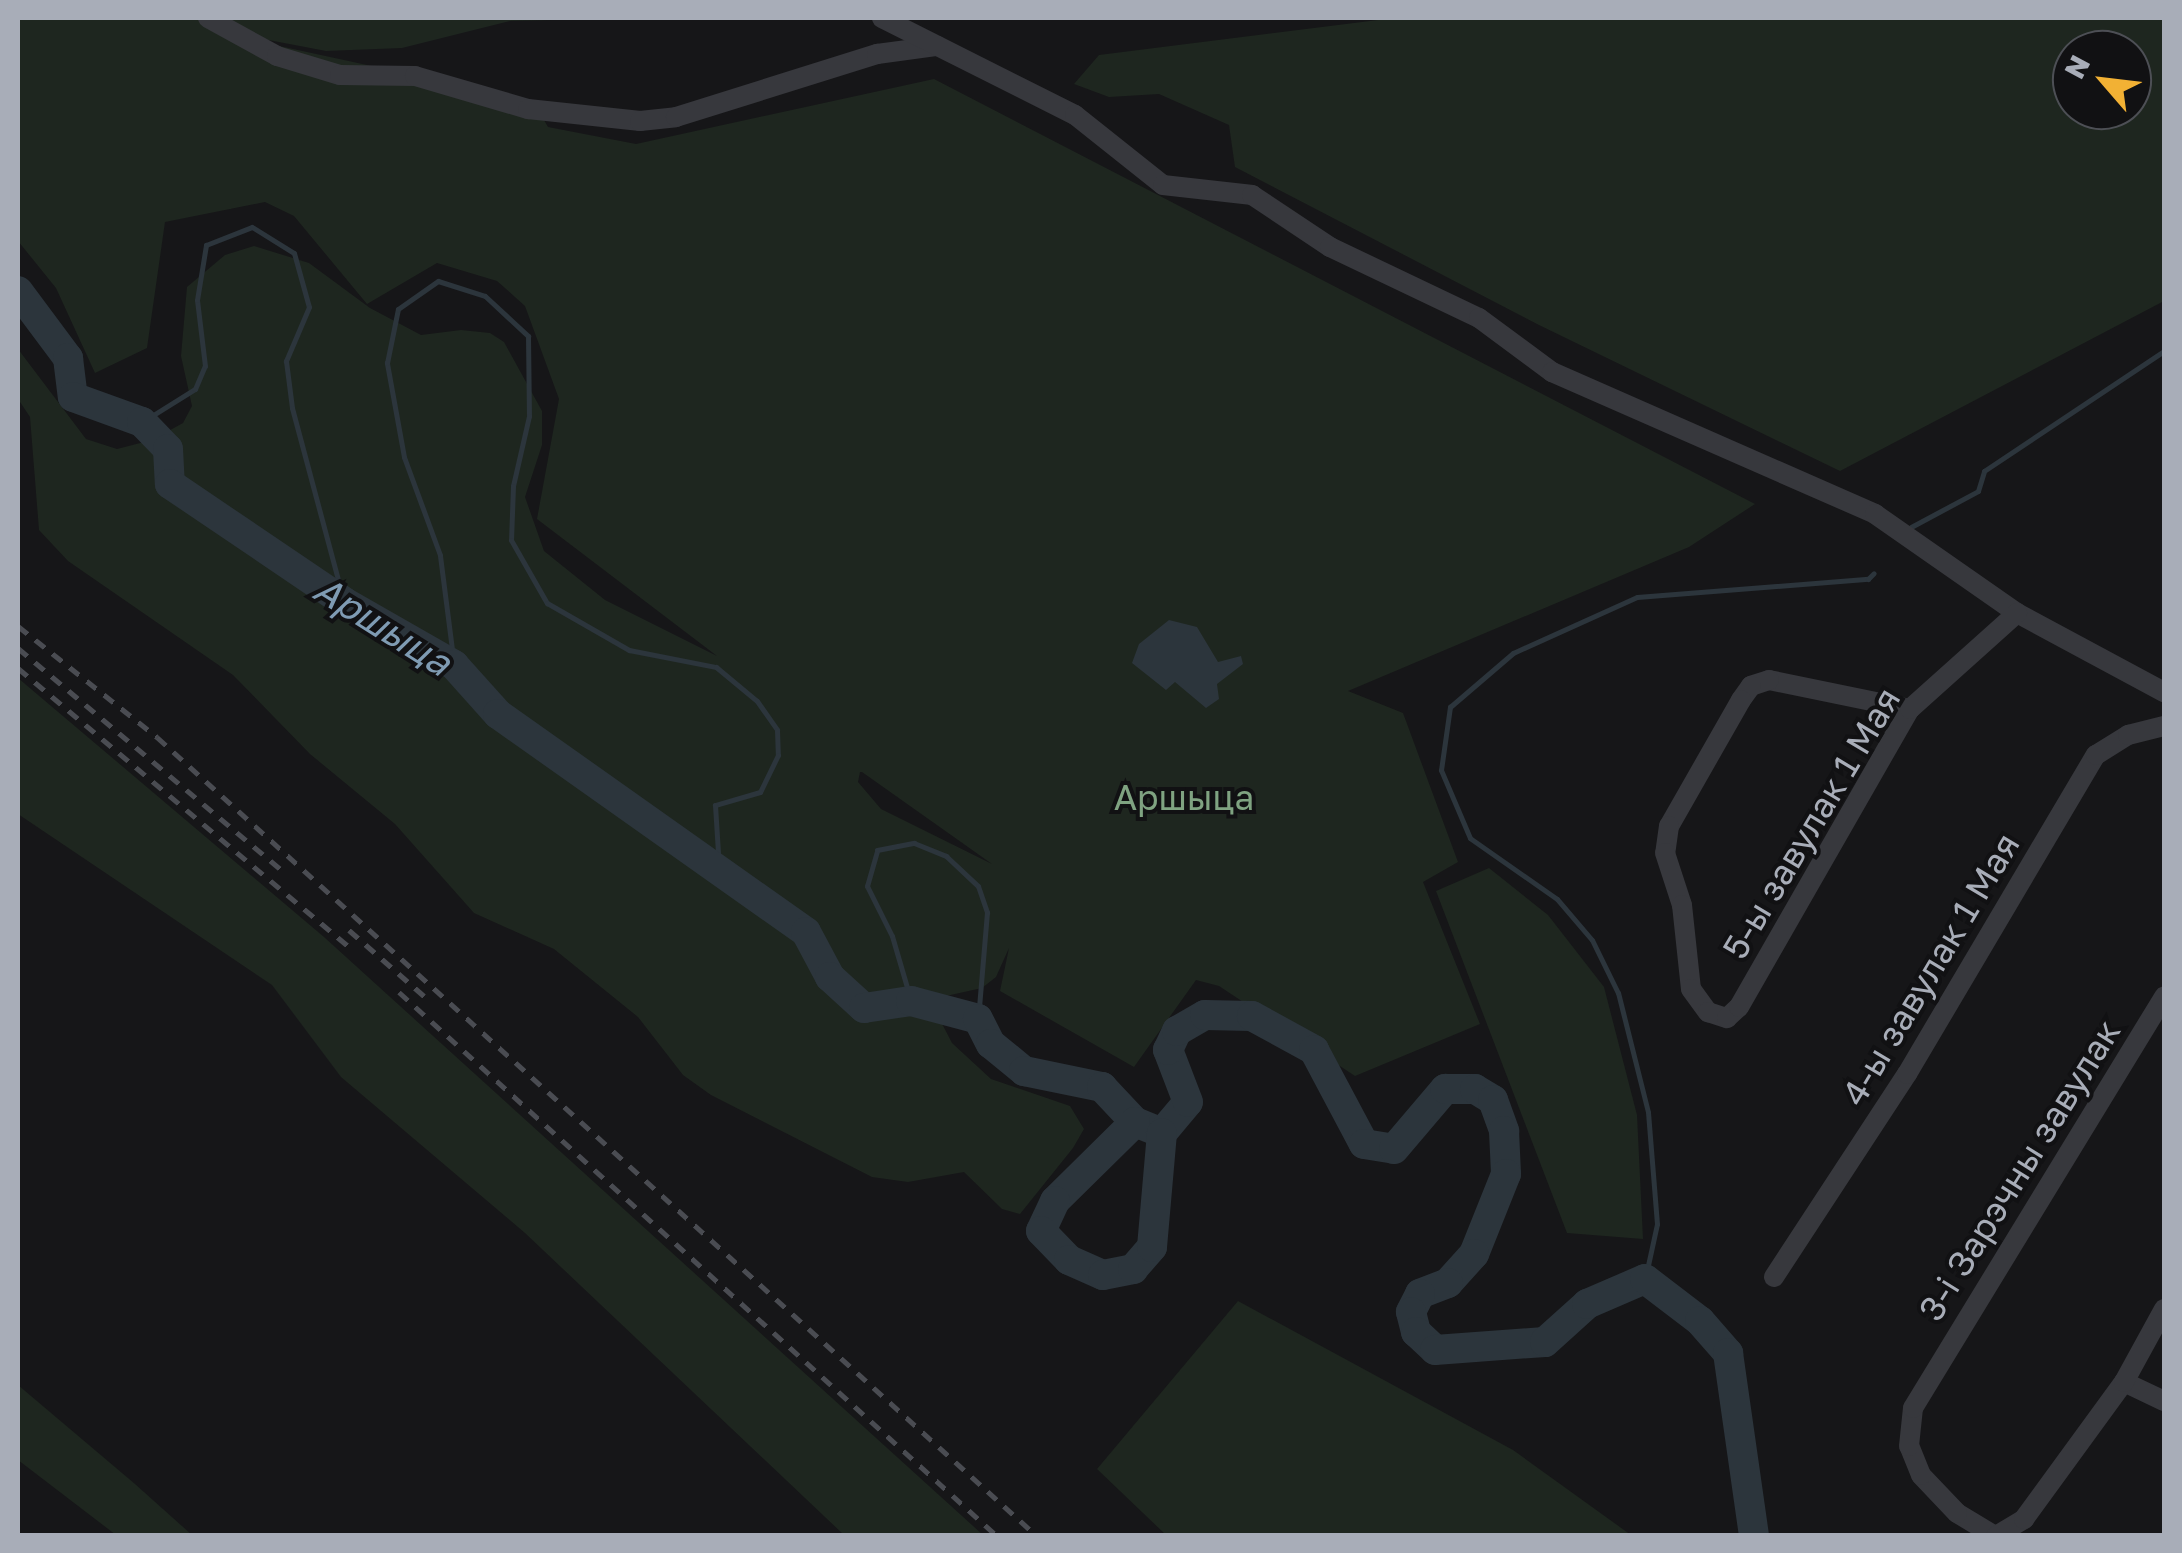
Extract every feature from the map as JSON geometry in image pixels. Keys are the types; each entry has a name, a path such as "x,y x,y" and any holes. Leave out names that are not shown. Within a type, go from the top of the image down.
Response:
{"street":[{"path":"208,18 278,56 340,74 415,76 528,109 640,121 676,117 877,54 938,46"},
{"path":"882,18 1075,115 1163,185 1252,196 1330,247 1479,318 1552,372 1874,514 2017,614 2164,692"},
{"name":"5-ы завулак 1 Мая","path":"1910,709 1769,680 1751,686 1668,826 1665,853 1682,905 1691,990 1708,1012 1727,1018 1739,1007 1910,709 2017,614"},
{"name":"4-ы завулак 1 Мая","path":"1774,1277 1907,1074 2096,755 2128,735 2164,726"},
{"name":"3-і Зарэчны завулак","path":"1996,1536 1957,1512 1920,1475 1909,1446 1913,1408 2164,996"},
{"path":"1996,1536 2024,1519 2124,1382 2164,1309"},
{"path":"2124,1382 2164,1401"}],"green space":[{"path":"18,18 202,18 229,35 533,101 548,127 636,144 934,79 1755,504 1689,547 1348,691 1403,713 1458,862 1423,882 1480,1024 1355,1076 1219,986 1196,980 1134,1067 1000,991 1009,948 996,977 982,988 946,996 936,1012 952,1043 991,1079 1070,1106 1084,1129 1020,1214 1002,1209 964,1172 908,1182 872,1177 711,1095 683,1075 638,1017 554,949 474,913 395,824 310,754 233,675 68,561 39,530 30,417 18,399 18,349 86,439 117,449 152,440 183,423 192,406 181,356 187,287 225,255 254,246 309,263 370,308 421,335 461,330 490,333 504,342 542,411 542,445 525,497 544,551 605,600 717,656 537,519 559,399 525,306 497,281 437,263 367,304 294,216 265,202 165,222 147,348 95,373 56,288 18,241","holes":["862,772 992,864 881,809 858,782"]},
{"path":"224,18 639,18 510,21 402,48 326,51 253,37"},
{"path":"1394,18 2164,18 2164,301 1840,471 1539,325 1235,167 1229,125 1159,94 1109,97 1074,84 1099,55"},
{"path":"18,678 324,937 983,1535 844,1535 525,1233 341,1077 272,985 18,814"},
{"path":"1489,868 1548,915 1604,987 1637,1115 1643,1239 1567,1233 1436,891"},
{"path":"1238,1301 1513,1450 1631,1535 1166,1535 1097,1469"},
{"path":"18,1385 192,1535 116,1535 18,1460"}],"shaded area":[{"path":"1169,620 1197,627 1218,662 1241,656 1243,664 1217,684 1219,699 1206,708 1175,682 1166,690 1132,663 1139,644"}],"waterway":[{"path":"142,422 195,389 205,366 197,300 206,245 252,227 294,253 309,307 286,361 292,408 344,602"},
{"path":"454,665 440,555 404,457 387,363 398,309 438,281 485,296 528,336 529,416 513,486 511,540 547,603 629,650 716,667 757,701 777,730 778,755 760,792 715,805 719,868"},
{"name":"Аршыца","path":"18,291 68,358 73,397 142,422 168,449 170,484 344,602 454,665 498,714 806,932 830,977 864,1008 911,1001 978,1019 991,1044 1024,1071 1102,1087 1135,1122 1162,1133 1188,1102 1168,1050 1177,1031 1205,1015 1252,1016 1314,1050 1364,1144 1394,1149 1445,1089 1475,1089 1493,1100 1504,1131 1506,1174 1474,1254 1448,1283 1420,1294 1411,1312 1416,1332 1435,1350 1545,1342 1587,1304 1645,1279 1700,1321 1728,1353 1754,1536"},
{"path":"1911,527 1978,491 1984,471 2164,351"},
{"path":"1645,1279 1657,1224 1648,1112 1618,993 1592,940 1557,899 1470,838 1441,770 1450,707 1513,653 1637,597 1868,579 1874,573"},
{"path":"911,1001 892,936 867,886 877,850 914,843 946,856 978,886 987,912 978,1019"},
{"path":"1135,1122 1055,1201 1041,1231 1069,1260 1103,1275 1133,1269 1152,1247 1162,1133"}],"railway":[{"path":"18,626 157,737 1037,1536"},
{"path":"18,648 282,870"},
{"path":"18,668 354,951"},
{"path":"349,930 424,996"},
{"path":"399,992 997,1536"}]}
